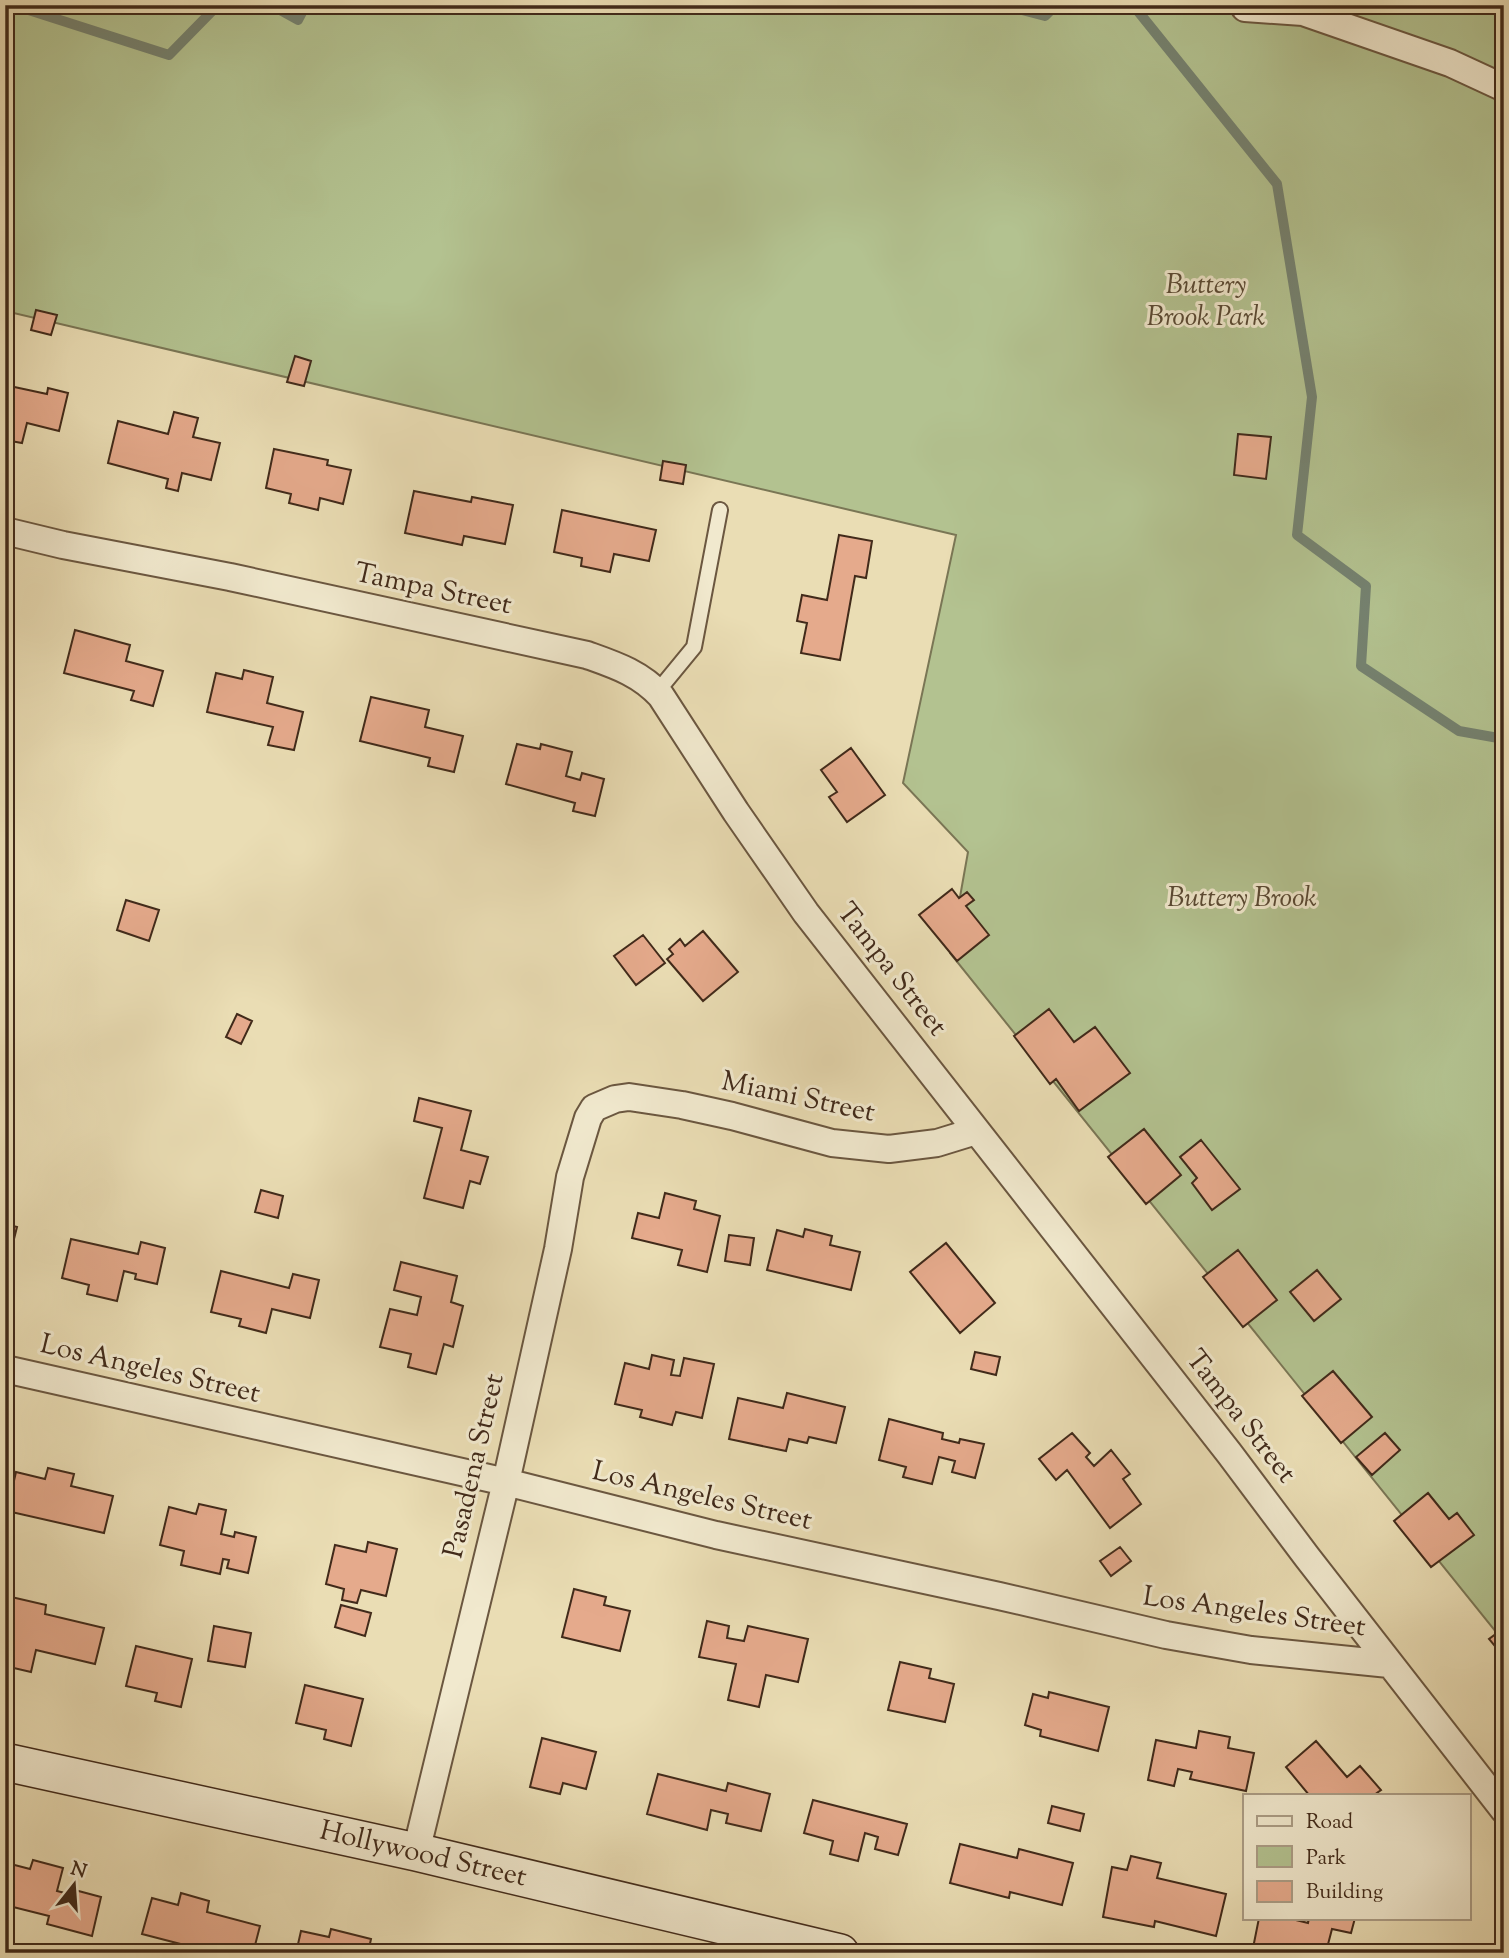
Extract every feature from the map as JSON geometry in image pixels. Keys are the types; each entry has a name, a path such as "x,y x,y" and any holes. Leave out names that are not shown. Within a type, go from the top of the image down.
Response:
{"street":[{"path":"1245,8 1303,12 1450,63 1504,88"},
{"name":"Tampa Street","path":"5,531 230,577 587,656 632,672 657,692 806,913 1229,1453 1504,1810"},
{"name":"Miami Street","path":"606,1102 629,1097 682,1105 832,1143 889,1149 937,1143 976,1131"},
{"name":"Pasadena Street","path":"416,1852 506,1482 558,1249 570,1177 588,1118 594,1108 606,1102"},
{"name":"Los Angeles Street","path":"5,1369 506,1482 716,1535 999,1595 1166,1635 1251,1650 1389,1664"},
{"name":"Hollywood Street","path":"5,1762 416,1852 840,1953"}],"lane":[{"path":"657,692 694,646 720,510"}],"green space":[{"name":"Buttery Brook Park","path":"5,5 1504,5 1504,1642 950,953 968,852 903,783 956,535 5,311"}],"building":[{"path":"36,310 57,315 51,335 31,330"},
{"path":"295,356 311,361 304,386 287,382"},
{"path":"5,385 47,394 48,388 68,393 59,431 27,423 22,443 5,440"},
{"path":"174,412 198,418 193,437 220,443 211,480 182,473 178,491 166,488 168,479 108,463 118,421 168,434"},
{"path":"1238,434 1271,437 1266,479 1234,475"},
{"path":"274,449 328,460 327,465 351,470 343,504 320,498 318,510 289,503 291,494 266,488"},
{"path":"663,461 686,465 683,484 660,480"},
{"path":"414,491 471,502 472,497 513,505 505,544 464,536 462,545 405,533"},
{"path":"562,510 656,530 649,561 614,554 610,572 581,566 582,558 554,552"},
{"path":"839,535 872,541 866,578 855,576 840,660 801,653 807,623 797,621 802,595 827,600"},
{"path":"75,630 130,645 126,661 163,671 153,706 131,700 134,691 64,673"},
{"path":"244,670 273,677 267,703 303,712 294,750 268,745 273,727 207,712 216,673 242,679"},
{"path":"371,697 429,710 425,727 463,736 454,772 428,766 430,758 360,741"},
{"path":"517,744 540,749 541,744 572,752 566,776 580,780 582,773 604,779 595,816 573,811 575,803 506,784"},
{"path":"851,748 885,795 847,822 829,797 837,792 821,770"},
{"path":"952,889 959,898 967,892 974,900 966,906 989,935 957,961 919,915"},
{"path":"126,900 159,910 149,941 117,930"},
{"path":"703,931 738,972 703,1001 667,959 673,954 669,949 680,939 685,946"},
{"path":"643,935 665,963 636,985 614,956"},
{"path":"1049,1009 1074,1042 1095,1027 1130,1073 1079,1111 1056,1079 1050,1084 1014,1036"},
{"path":"237,1014 252,1021 241,1044 226,1037"},
{"path":"419,1098 471,1111 461,1150 488,1157 480,1184 470,1181 463,1208 424,1198 442,1128 414,1121"},
{"path":"1144,1129 1181,1175 1146,1204 1108,1157"},
{"path":"1201,1140 1240,1189 1212,1210 1192,1183 1197,1178 1180,1157"},
{"path":"261,1190 283,1196 278,1218 255,1212"},
{"path":"665,1193 696,1201 694,1209 720,1216 707,1272 678,1265 682,1250 632,1238 638,1213 659,1218"},
{"path":"5,1224 17,1227 8,1263 5,1262"},
{"path":"805,1229 832,1236 830,1245 860,1252 851,1290 767,1270 777,1230 803,1237"},
{"path":"729,1235 754,1238 750,1265 725,1261"},
{"path":"71,1239 138,1254 141,1242 165,1248 157,1284 135,1279 136,1274 124,1271 117,1301 87,1294 89,1285 62,1278"},
{"path":"946,1243 995,1303 960,1333 910,1272"},
{"path":"1238,1250 1277,1300 1243,1327 1203,1277"},
{"path":"401,1262 457,1276 451,1302 463,1306 453,1347 444,1344 436,1374 408,1367 411,1354 380,1347 390,1309 417,1315 421,1297 394,1290"},
{"path":"1317,1270 1341,1299 1314,1321 1290,1292"},
{"path":"221,1271 289,1288 293,1274 319,1280 310,1318 272,1309 266,1333 239,1326 241,1319 211,1312"},
{"path":"975,1352 1000,1357 996,1375 971,1369"},
{"path":"652,1355 674,1360 671,1375 680,1376 684,1358 714,1364 702,1418 676,1412 672,1425 640,1417 642,1410 615,1404 625,1363 649,1369"},
{"path":"1333,1371 1372,1417 1341,1443 1302,1396"},
{"path":"787,1393 845,1407 836,1443 809,1437 807,1443 789,1439 786,1451 729,1439 738,1398 783,1408"},
{"path":"889,1419 943,1433 942,1439 959,1443 960,1439 984,1444 975,1478 952,1472 955,1461 939,1457 932,1484 903,1477 906,1467 879,1460"},
{"path":"1072,1433 1090,1453 1086,1457 1094,1466 1111,1450 1130,1474 1123,1479 1141,1504 1110,1528 1067,1470 1056,1480 1039,1459"},
{"path":"1385,1433 1400,1450 1372,1475 1356,1457"},
{"path":"48,1468 74,1474 71,1486 113,1496 104,1533 7,1511 16,1472 45,1479"},
{"path":"1428,1493 1449,1519 1457,1513 1474,1535 1431,1567 1394,1521"},
{"path":"199,1504 226,1510 221,1534 234,1537 235,1532 256,1537 248,1573 227,1568 229,1560 223,1559 220,1574 181,1565 184,1551 160,1545 169,1507 196,1514"},
{"path":"368,1542 397,1549 386,1596 361,1590 357,1603 342,1600 344,1589 326,1584 335,1545 366,1552"},
{"path":"1120,1547 1131,1561 1111,1576 1100,1561"},
{"path":"574,1589 606,1597 604,1605 630,1611 620,1651 562,1637"},
{"path":"7,1596 46,1605 45,1614 104,1628 95,1664 36,1650 31,1672 5,1666"},
{"path":"341,1605 371,1613 365,1636 335,1627"},
{"path":"707,1621 729,1626 727,1638 744,1641 748,1626 808,1639 798,1682 766,1675 759,1707 728,1700 736,1664 699,1657"},
{"path":"214,1626 251,1633 245,1667 208,1661"},
{"path":"1504,1628 1504,1657 1489,1639"},
{"path":"136,1646 192,1659 181,1707 155,1701 157,1693 126,1686"},
{"path":"900,1662 931,1669 929,1678 954,1684 945,1722 888,1710"},
{"path":"305,1685 363,1699 351,1746 324,1739 326,1730 296,1723"},
{"path":"1049,1692 1109,1707 1098,1751 1040,1736 1041,1730 1025,1725 1033,1694 1048,1698"},
{"path":"1199,1731 1230,1737 1228,1748 1254,1753 1246,1791 1190,1779 1192,1772 1178,1769 1174,1786 1148,1780 1156,1740 1196,1748"},
{"path":"542,1738 596,1752 586,1789 563,1783 560,1794 530,1787"},
{"path":"1316,1741 1347,1777 1360,1766 1381,1790 1375,1794 1308,1794 1286,1767"},
{"path":"658,1774 726,1791 728,1783 770,1794 761,1831 726,1823 728,1814 711,1810 707,1830 647,1814"},
{"path":"813,1800 907,1824 898,1855 875,1849 878,1837 865,1833 858,1861 830,1854 833,1841 804,1833"},
{"path":"1052,1806 1084,1814 1080,1831 1048,1823"},
{"path":"960,1844 1017,1858 1019,1849 1073,1863 1062,1905 1010,1892 1009,1898 950,1883"},
{"path":"1131,1856 1161,1863 1157,1878 1226,1894 1216,1936 1155,1921 1154,1927 1103,1917 1112,1867 1127,1870"},
{"path":"33,1860 63,1868 57,1891 69,1894 71,1889 101,1897 92,1936 47,1924 49,1916 5,1905 7,1863 30,1869"},
{"path":"181,1893 209,1901 207,1912 260,1926 253,1953 199,1953 200,1949 142,1934 152,1898 178,1905"},
{"path":"1259,1920 1296,1920 1308,1923 1309,1920 1354,1920 1351,1933 1332,1929 1326,1952 1315,1949 1314,1953 1252,1953"},
{"path":"331,1929 371,1939 368,1953 296,1953 301,1931 329,1937"}],"waterway":[{"path":"13,5 169,55 218,5"},
{"path":"271,5 298,20 306,5"},
{"path":"1004,5 1045,16 1056,5"},
{"path":"1133,5 1277,184 1312,397 1297,535 1366,586 1361,666 1459,731 1504,739"}],"park label":[{"name":"Buttery Brook","path":"1242,899"}]}
